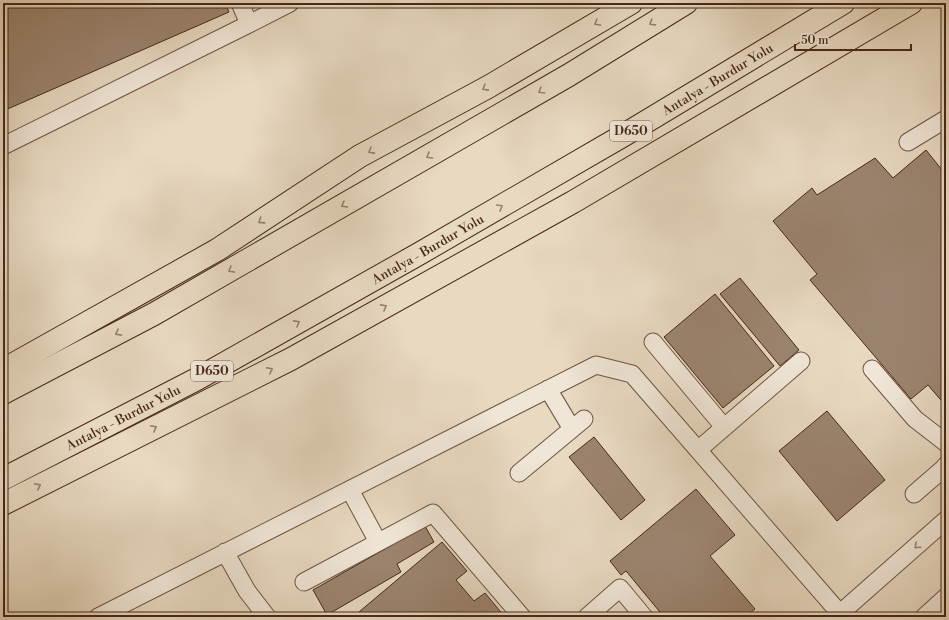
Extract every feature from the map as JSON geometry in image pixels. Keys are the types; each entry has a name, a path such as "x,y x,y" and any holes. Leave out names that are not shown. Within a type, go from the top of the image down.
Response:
{"highway":[{"path":"3,370 217,250 360,156 488,87 631,3"},
{"path":"3,393 154,314 569,75 686,3"},
{"name":"Antalya - Burdur Yolu","path":"3,480 197,379 417,255 624,135 843,3"},
{"path":"3,504 298,356 579,198 911,3"}],"street":[{"path":"240,3 249,24"},
{"path":"3,146 290,3"},
{"path":"908,142 946,119"},
{"path":"653,342 724,426"},
{"path":"698,450 801,361"},
{"path":"98,617 596,365 632,374 840,616 946,520"},
{"path":"872,369 915,419 946,443"},
{"path":"519,473 578,424 548,389"},
{"path":"914,494 946,465"},
{"path":"350,490 378,542"},
{"path":"304,582 433,513 522,617"},
{"path":"225,552 247,591 267,617"},
{"path":"587,617 620,588 644,617"},
{"path":"924,617 946,597"}],"building":[{"path":"3,3 225,3 229,12 3,111"},
{"path":"926,150 946,175 946,406 928,385 911,399 810,280 817,274 773,221 812,188 817,195 875,158 893,178"},
{"path":"740,278 799,350 780,366 720,294"},
{"path":"715,294 774,366 723,408 664,337"},
{"path":"827,411 885,480 837,521 779,451"},
{"path":"594,437 645,500 621,520 569,457"},
{"path":"696,489 735,535 710,556 755,609 745,617 664,617 626,571 621,575 610,561"},
{"path":"425,526 434,542 397,564 401,572 327,615 313,590"},
{"path":"442,542 467,571 456,580 474,601 485,593 505,617 353,617"}]}
